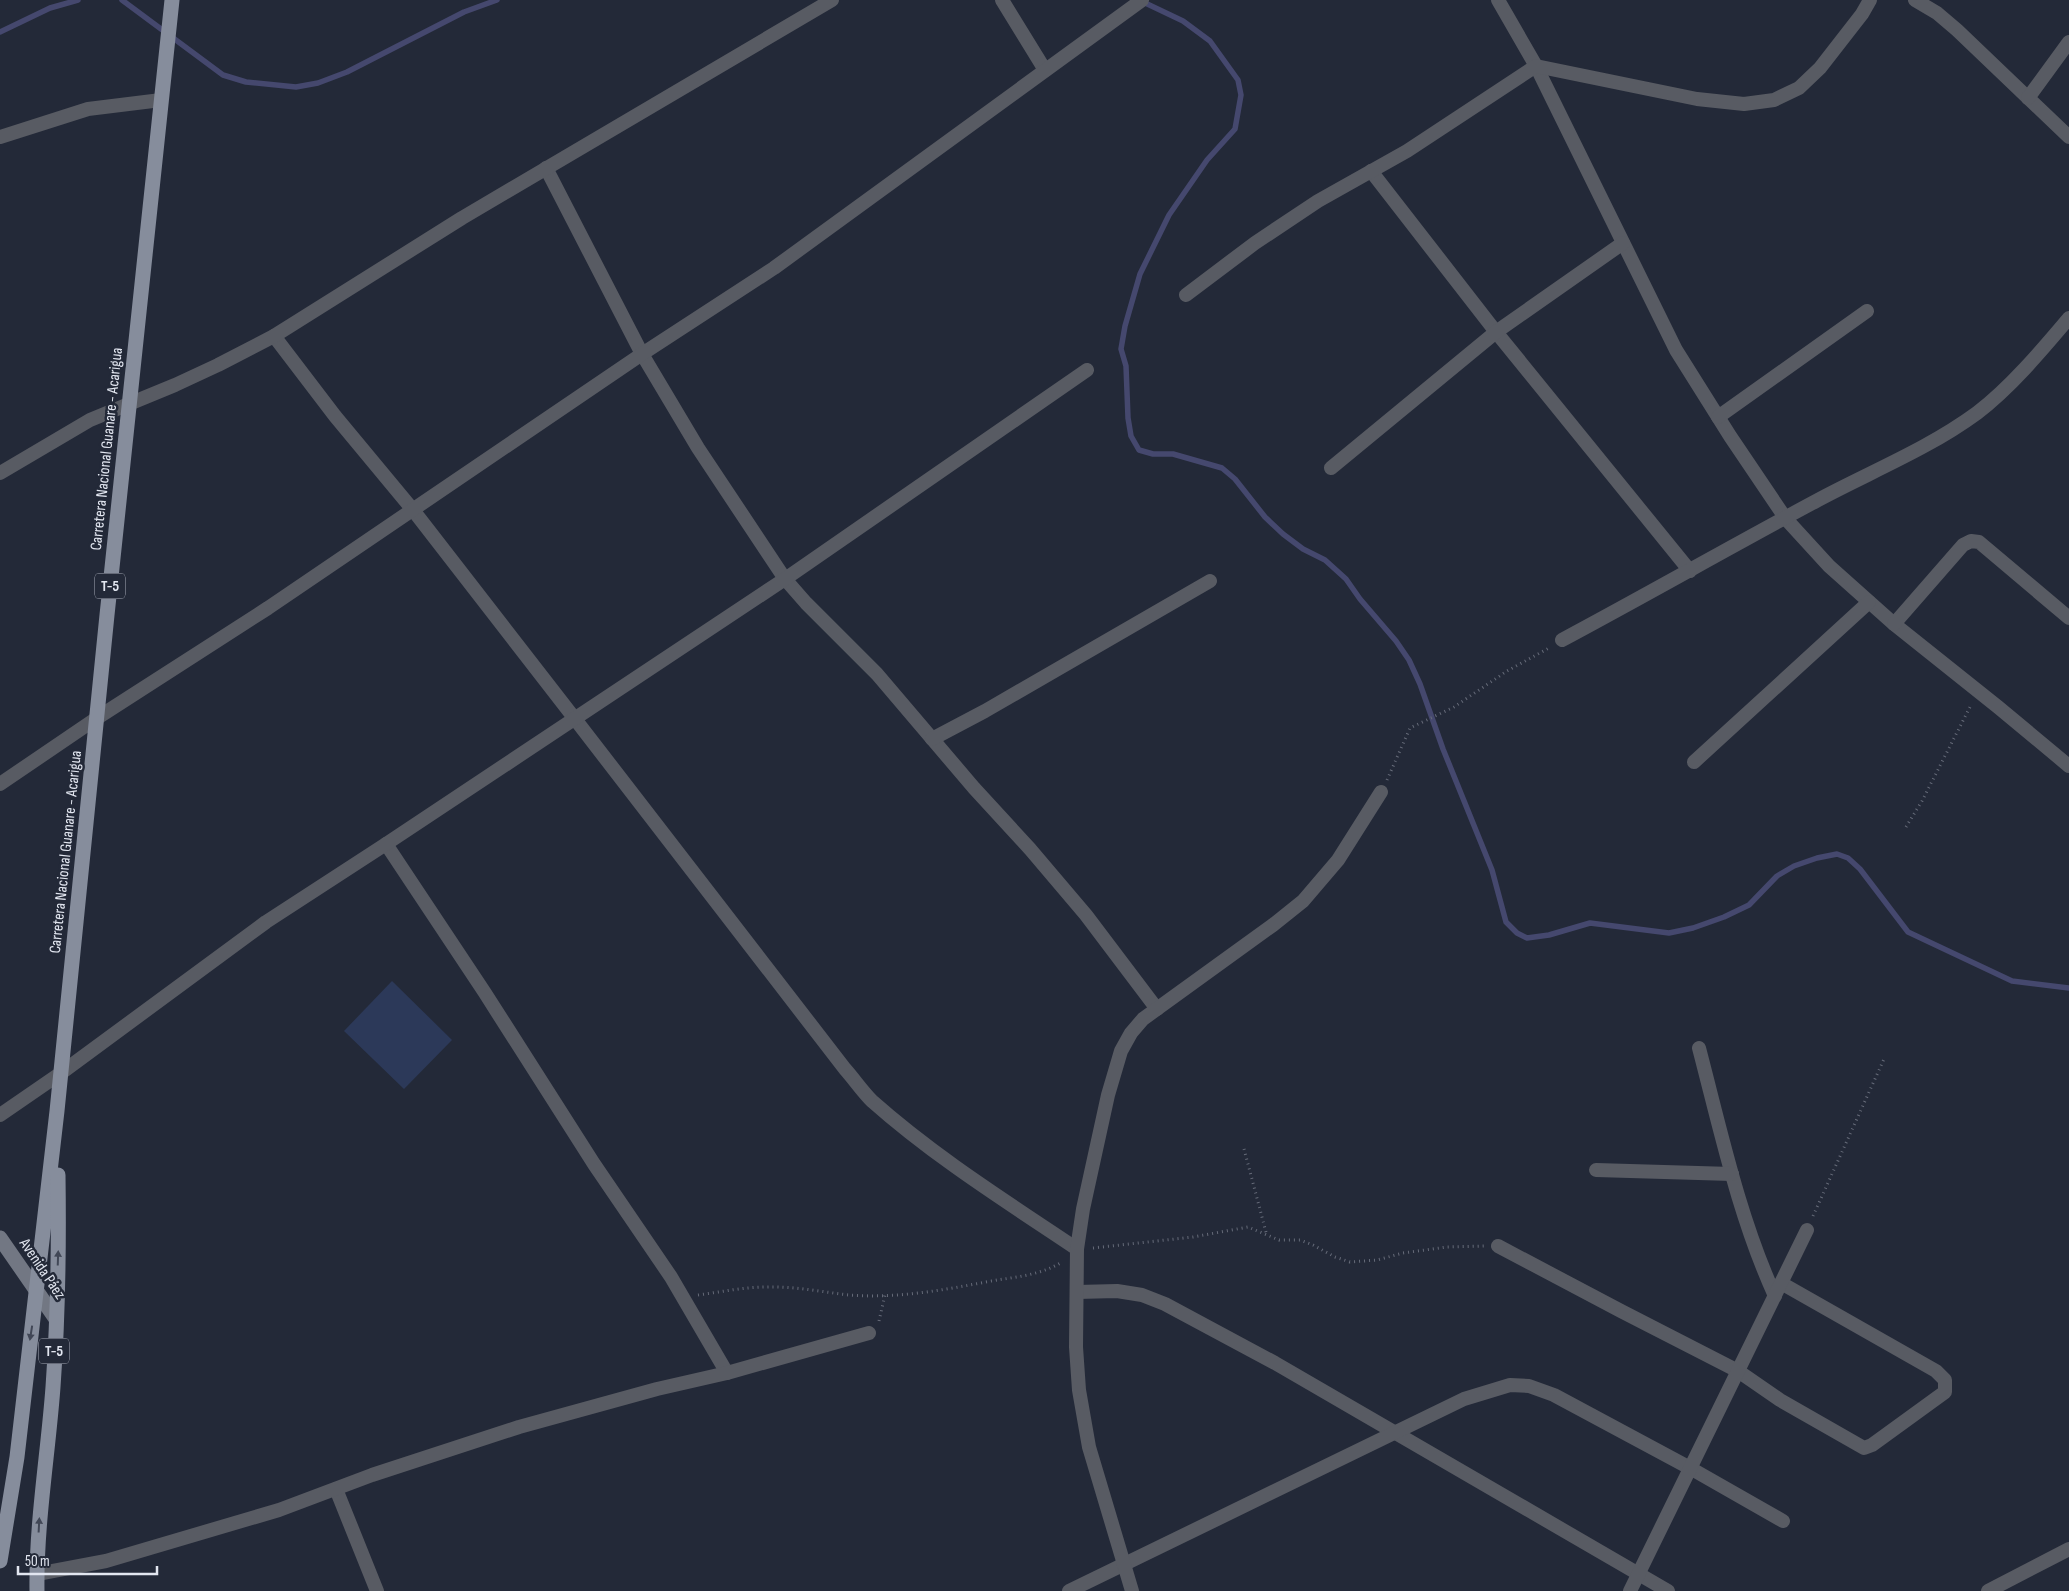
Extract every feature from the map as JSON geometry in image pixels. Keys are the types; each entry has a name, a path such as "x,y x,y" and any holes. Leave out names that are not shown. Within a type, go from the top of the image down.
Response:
{"main road":[{"name":"Carretera Nacional Guanare - Acarigua","path":"0,1561 17,1457 58,1111 129,403 172,0"},
{"name":"Carretera Nacional Guanare - Acarigua","path":"37,1591 39,1522 53,1386 56,1319 59,1233 58,1111"},
{"name":"Avenida Páez","path":"0,1238 56,1319"}],"street":[{"path":"0,473 90,420 175,385 274,336 462,218 832,0"},
{"path":"1002,0 1045,70"},
{"path":"1,781 268,608 642,354 774,268 1142,0"},
{"path":"1498,0 1536,66 1676,350 1786,519 1829,566 1894,624 1978,690 2069,766"},
{"path":"1186,294 1255,243 1318,201 1407,151 1536,66 1697,99 1744,104 1774,100 1799,88 1820,68 1862,14 1870,0"},
{"path":"1915,0 1937,13 1957,30 2069,137"},
{"path":"2028,98 2069,42"},
{"path":"0,137 88,109 161,100"},
{"path":"546,168 642,354 698,448 785,579 806,603 877,674 1086,915 1157,1009"},
{"path":"1371,171 1496,332 1690,571"},
{"path":"1331,468 1496,332 1623,243"},
{"path":"1718,417 1867,310"},
{"path":"1562,640 1818,500 1957,427 1978,412 1999,393 2033,359 2069,318"},
{"path":"274,336 335,416 413,510 845,1069 871,1099 965,1173 1077,1249"},
{"path":"0,1115 266,922 785,579 1087,370"},
{"path":"1894,624 1963,545 1971,541 1979,542 2069,618"},
{"path":"932,739 1027,687 1210,581"},
{"path":"1694,762 1869,602"},
{"path":"1132,1591 1089,1447 1079,1390 1076,1346 1077,1249 1083,1209 1108,1095 1121,1051 1131,1033 1143,1020 1303,901 1338,860 1381,792"},
{"path":"386,844 485,993 594,1164 671,1277 726,1372"},
{"path":"1699,1048 1732,1174 1759,1261 1775,1296"},
{"path":"1596,1170 1732,1174"},
{"path":"1630,1591 1807,1230"},
{"path":"1498,1246 1621,1312 1738,1371 1780,1400 1864,1448 1872,1445 1945,1392 1945,1380 1936,1371 1781,1283"},
{"path":"1077,1292 1117,1291 1142,1295 1164,1304 1275,1364 1668,1591"},
{"path":"37,1574 106,1561 279,1510 424,1457 519,1426 869,1333"},
{"path":"1069,1591 1464,1399 1510,1385 1529,1386 1554,1395 1690,1468 1783,1521"},
{"path":"336,1489 377,1591"},
{"path":"1988,1591 2069,1549"}],"path":[{"path":"1381,792 1401,751 1404,737 1410,728 1454,707 1507,671 1562,640"},
{"path":"1906,827 1927,793 1978,690"},
{"path":"1807,1230 1884,1059"},
{"path":"1244,1149 1268,1236"},
{"path":"683,1297 766,1287 795,1288 850,1295 885,1295 949,1289 1048,1269 1061,1263 1077,1249 1134,1245 1248,1228 1279,1240 1300,1240 1313,1244 1335,1257 1350,1262 1377,1260 1404,1253 1447,1247 1498,1246"},
{"path":"869,1333 877,1327 885,1295"}],"shaded area":[{"path":"392,981 452,1040 404,1089 344,1031"}],"waterway":[{"path":"0,32 50,8 78,0"},
{"path":"122,0 223,75 246,82 296,87 318,83 347,72 464,12 497,0"},
{"path":"1141,1 1183,21 1210,41 1238,80 1241,95 1235,129 1207,160 1169,215 1140,274 1125,326 1121,349 1126,366 1128,418 1131,436 1139,450 1153,454 1173,454 1222,468 1235,479 1265,517 1283,534 1303,549 1325,560 1346,579 1360,599 1396,641 1409,660 1420,684 1443,749 1492,870 1506,922 1517,933 1527,938 1549,935 1590,923 1669,933 1693,928 1724,917 1749,905 1777,876 1794,866 1817,858 1837,854 1848,858 1860,869 1908,932 2012,981 2069,988"}]}
